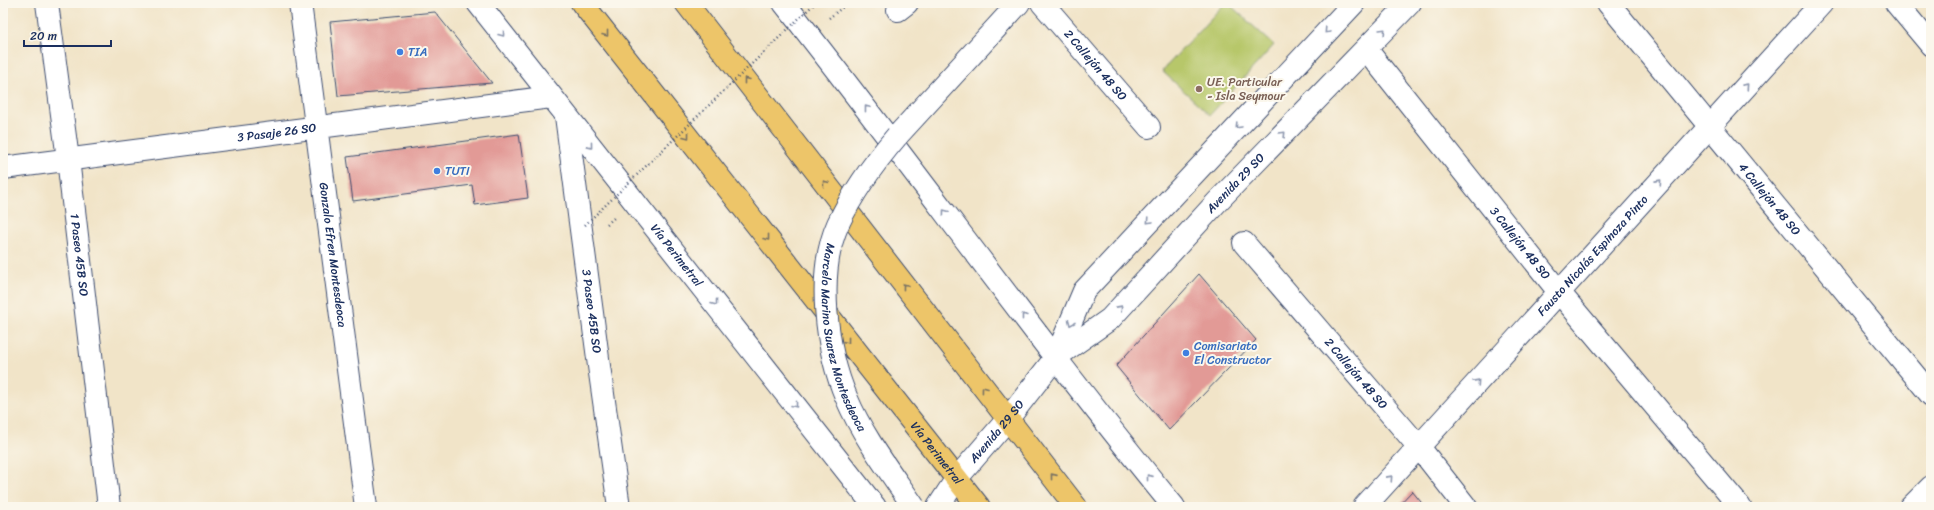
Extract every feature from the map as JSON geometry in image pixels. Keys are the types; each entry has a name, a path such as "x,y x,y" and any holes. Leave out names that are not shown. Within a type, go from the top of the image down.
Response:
{"highway":[{"name":"Vía Perimetral","path":"582,3 957,478 978,507"},
{"path":"686,3 1076,507"}],"street":[{"name":"1 Paseo 45B SO","path":"47,3 68,159 109,507"},
{"name":"Gonzalo Efren Montesdeoca","path":"300,3 366,507"},
{"name":"Vía Perimetral","path":"478,3 875,507"},
{"path":"784,3 892,141 1124,446 1174,507"},
{"name":"Marcelo Marino Suarez Montesdeoca","path":"914,507 876,452 847,400 836,370 828,336 826,294 829,256 838,225 862,181 897,136 1019,3"},
{"name":"2 Callejón 48 SO","path":"1042,3 1149,127"},
{"name":"Avenida 29 SO","path":"1056,357 1110,319 1217,202 1410,3"},
{"name":"4 Callejón 48 SO","path":"1608,3 1931,396"},
{"name":"Fausto Nicolás Espinoza Pinto","path":"1364,507 1822,3"},
{"path":"1896,3 1931,45"},
{"name":"Avenida 29 SO","path":"938,507 957,478 1008,420 1056,357 1084,291 1342,7"},
{"name":"3 Callejón 48 SO","path":"1366,49 1559,292 1740,507"},
{"name":"3 Pasaje 26 SO","path":"3,168 551,97"},
{"name":"3 Paseo 45B SO","path":"566,116 598,366 620,507"},
{"name":"2 Callejón 48 SO","path":"1244,242 1419,447 1466,507"}],"path":[{"path":"585,226 816,3"}],"green space":[{"path":"1225,3 1228,3 1274,45 1210,115 1162,71"}],"building":[{"name":"TIA","path":"435,12 492,83 338,96 330,22"},
{"name":"TUTI","path":"519,134 528,198 475,205 472,185 353,201 347,157"},
{"name":"Comisariato El Constructor","path":"1199,274 1256,340 1169,430 1116,366"},
{"path":"1412,491 1425,507 1397,507"}],"place":[{"name":"TIA","path":"400,52"},
{"name":"UE. Particular - Isla Seymour","path":"1199,89"},
{"name":"TUTI","path":"437,171"},
{"name":"Comisariato El Constructor","path":"1186,353"}]}
